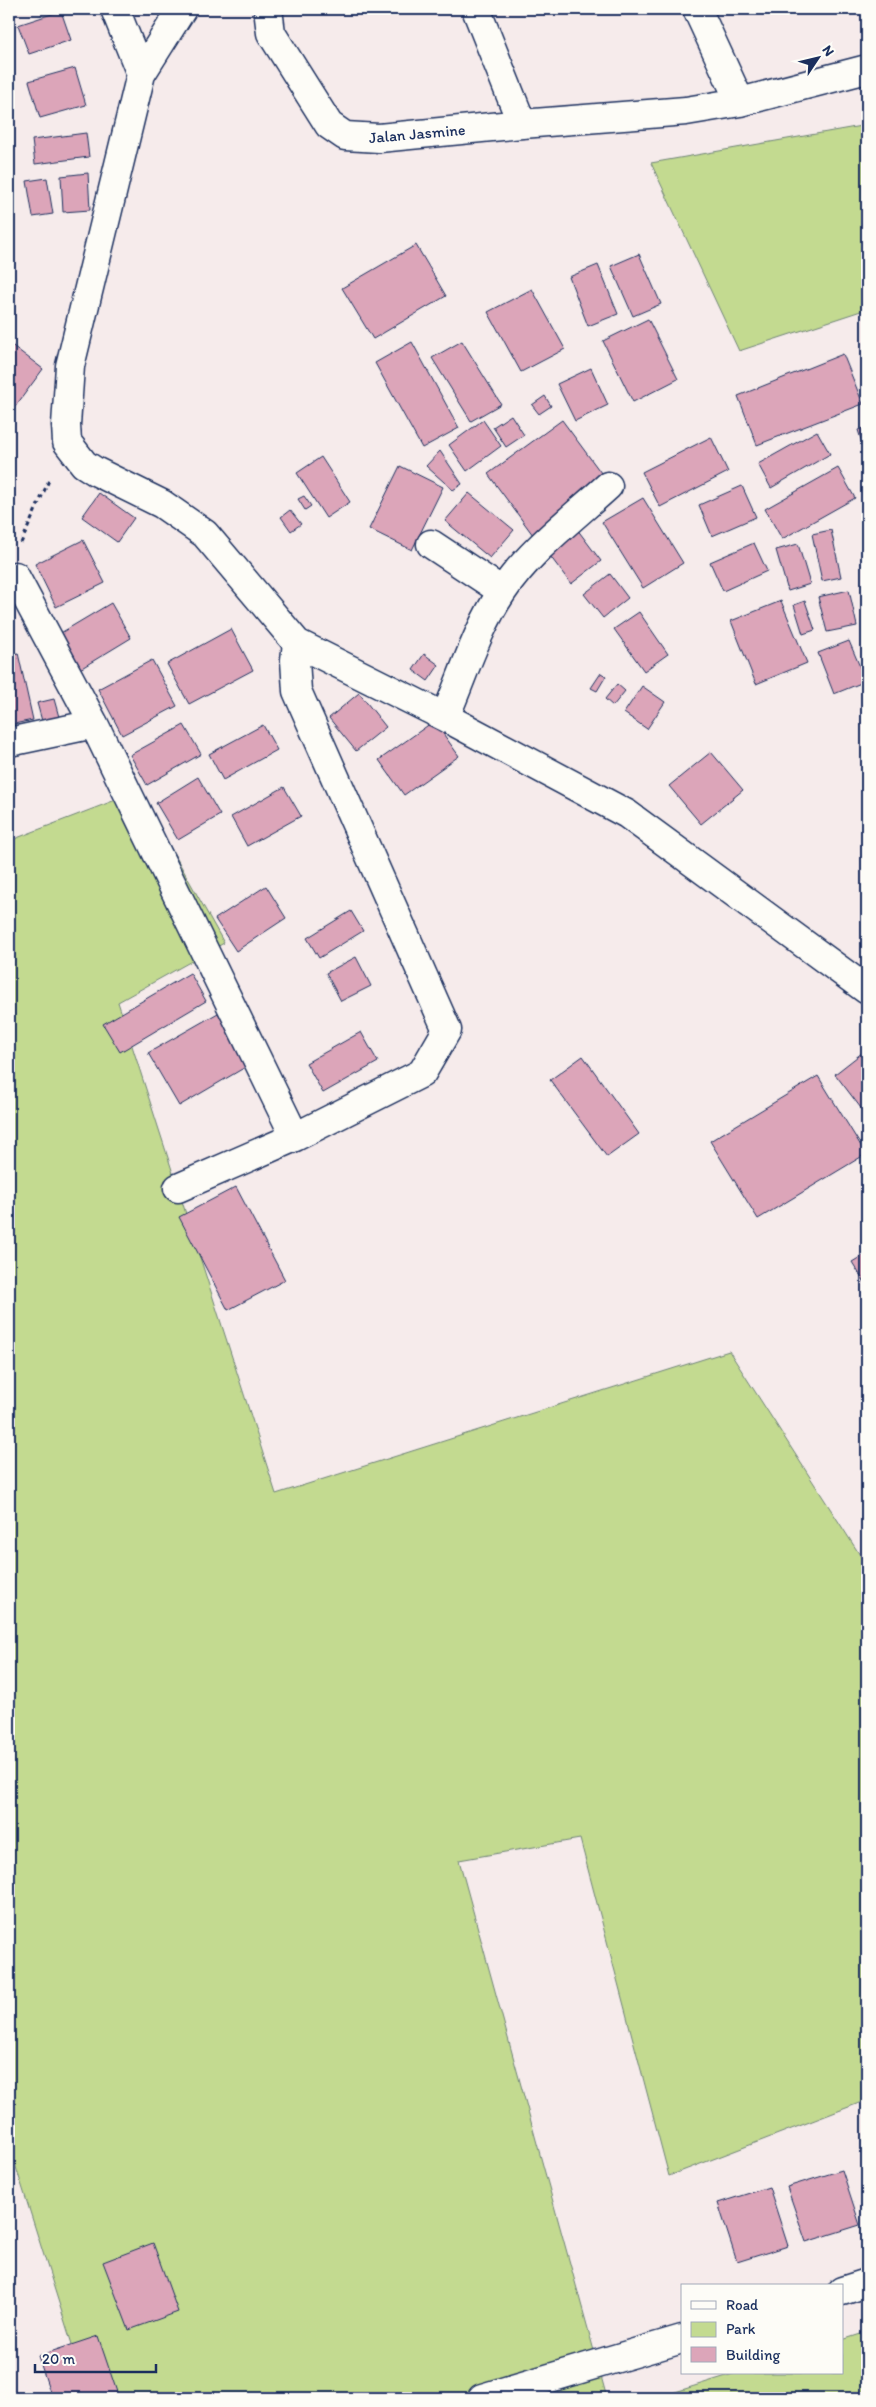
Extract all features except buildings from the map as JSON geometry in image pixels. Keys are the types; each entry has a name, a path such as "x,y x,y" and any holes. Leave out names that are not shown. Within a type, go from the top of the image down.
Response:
{"street":[{"path":"115,9 141,74"},
{"path":"182,9 141,74 70,366 66,426 68,442 84,464 162,504 206,534 298,643 446,717 627,814 867,990"},
{"name":"Jalan Jasmine","path":"268,9 272,33 329,125 345,136 379,138 686,111 740,102 867,69"},
{"path":"476,9 522,124"},
{"path":"697,9 740,102"},
{"path":"446,717 485,623 502,591 525,562 608,486"},
{"path":"431,544 502,591"},
{"path":"15,576 94,724 295,1137"},
{"path":"178,1188 295,1137 422,1072 447,1030 297,691 294,660 298,643"},
{"path":"9,742 94,724"},
{"path":"844,2290 867,2283"},
{"path":"497,2396 681,2339"}],"path":[{"path":"15,576 23,537 68,442"}],"green space":[{"path":"867,125 867,309 739,351 651,163"},
{"path":"139,791 224,943 118,1002 276,1494 729,1351 867,1566 867,2100 669,2176 580,1839 459,1860 607,2398 89,2398 9,2145 9,841"},
{"path":"867,2332 867,2398 656,2398 733,2374 844,2374 844,2339"}]}
